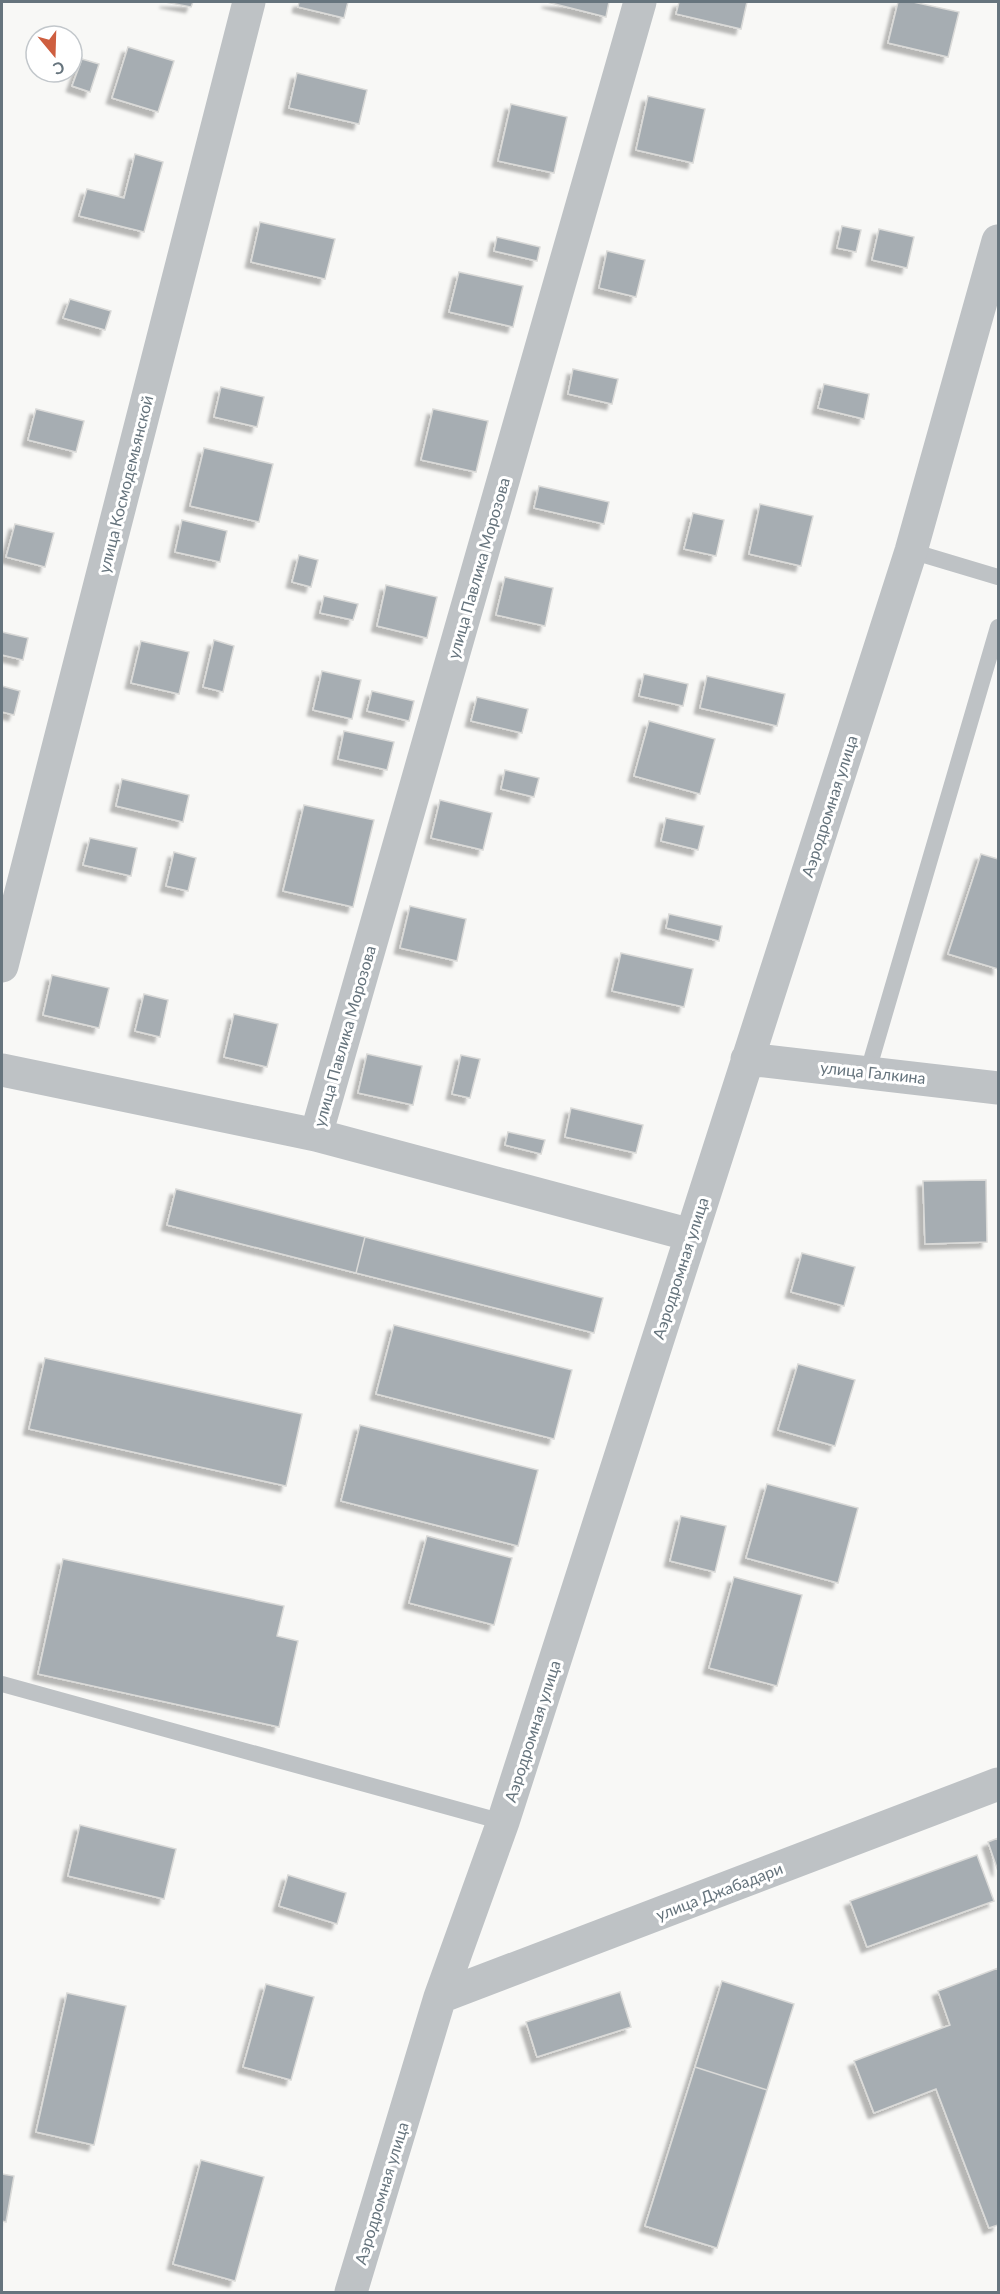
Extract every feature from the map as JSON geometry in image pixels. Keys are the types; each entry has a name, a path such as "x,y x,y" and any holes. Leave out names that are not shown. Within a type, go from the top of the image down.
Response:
{"street":[{"name":"улица Космодемьянской","path":"2,966 249,2"},
{"name":"улица Павлика Морозова","path":"316,1136 640,2"},
{"name":"Аэродромная улица","path":"351,2292 440,1997 503,1822 911,551 999,241"},
{"name":"улица Галкина","path":"747,1059 868,1071 999,1088"},
{"path":"2,1070 316,1136 691,1235"},
{"name":"улица Джабадари","path":"440,1997 999,1784"}],"lane":[{"path":"911,551 999,577"},
{"path":"868,1071 999,627"},
{"path":"2,1684 503,1822"}],"building":[{"path":"165,2 193,2 191,7"},
{"path":"299,2 348,2 344,18 298,7"},
{"path":"547,2 609,2 606,17"},
{"path":"679,2 747,2 741,29 676,14"},
{"path":"898,2 913,2 959,12 948,57 888,43"},
{"path":"128,47 174,61 158,112 112,98"},
{"path":"84,60 99,64 90,92 72,86 73,84 84,84"},
{"path":"297,73 367,90 359,124 289,108"},
{"path":"648,96 705,109 693,163 636,150"},
{"path":"511,104 567,117 554,173 498,161"},
{"path":"135,154 163,162 144,232 79,216 87,189 124,198"},
{"path":"260,222 335,239 325,279 251,262"},
{"path":"842,226 861,230 856,252 837,248"},
{"path":"879,229 914,237 907,268 872,260"},
{"path":"497,237 540,247 537,261 494,251"},
{"path":"607,251 645,260 636,297 599,288"},
{"path":"459,272 523,286 513,327 449,312"},
{"path":"70,299 111,311 105,330 63,318"},
{"path":"573,369 618,379 612,404 568,394"},
{"path":"824,384 869,394 864,419 818,408"},
{"path":"221,387 264,397 257,427 214,417"},
{"path":"36,409 84,421 76,452 28,440"},
{"path":"433,409 488,421 476,472 421,460"},
{"path":"204,448 273,464 259,522 190,506"},
{"path":"539,486 609,502 604,524 534,508"},
{"path":"760,504 813,516 801,566 749,554"},
{"path":"693,513 724,520 716,556 684,549"},
{"path":"182,520 227,531 220,562 175,552"},
{"path":"15,524 54,533 45,567 6,557"},
{"path":"299,555 318,560 311,587 292,582"},
{"path":"505,577 553,588 545,626 496,615"},
{"path":"386,585 437,597 427,638 377,626"},
{"path":"324,596 358,604 353,620 320,613"},
{"path":"2,632 28,638 23,660 2,655"},
{"path":"214,640 234,646 223,692 203,687"},
{"path":"141,641 189,652 179,694 131,683"},
{"path":"322,671 361,680 352,719 313,710"},
{"path":"644,674 688,684 683,706 639,696"},
{"path":"707,676 785,694 777,726 700,708"},
{"path":"2,686 20,691 14,715 2,712"},
{"path":"372,691 414,701 409,721 367,711"},
{"path":"477,697 528,709 522,733 471,721"},
{"path":"649,721 715,739 700,794 634,776"},
{"path":"344,731 394,742 387,770 338,759"},
{"path":"505,770 539,778 534,797 501,789"},
{"path":"122,779 189,795 183,822 116,806"},
{"path":"440,800 492,813 483,850 431,838"},
{"path":"304,805 374,820 353,907 283,891"},
{"path":"666,818 704,826 698,850 661,841"},
{"path":"90,838 137,848 131,876 83,865"},
{"path":"174,852 196,858 188,891 166,886"},
{"path":"981,854 998,859 998,969 948,954"},
{"path":"410,906 466,919 457,961 400,948"},
{"path":"669,914 722,926 719,941 666,928"},
{"path":"621,953 693,969 684,1007 612,991"},
{"path":"52,975 109,988 99,1028 43,1015"},
{"path":"144,994 168,1000 160,1037 135,1031"},
{"path":"234,1014 278,1024 267,1067 224,1057"},
{"path":"367,1054 422,1066 413,1105 358,1093"},
{"path":"461,1055 480,1059 470,1098 452,1094"},
{"path":"571,1108 643,1125 636,1153 565,1137"},
{"path":"508,1132 545,1140 541,1154 505,1145"},
{"path":"986,1180 987,1242 925,1244 923,1181"},
{"path":"176,1189 365,1237 356,1273 167,1225"},
{"path":"365,1237 603,1298 594,1333 356,1273"},
{"path":"802,1253 855,1267 844,1306 791,1292"},
{"path":"394,1325 572,1370 554,1439 376,1394"},
{"path":"45,1358 302,1414 286,1486 29,1429"},
{"path":"798,1364 855,1380 835,1446 778,1430"},
{"path":"360,1425 538,1470 518,1546 341,1501"},
{"path":"767,1484 858,1508 838,1583 746,1558"},
{"path":"681,1516 726,1526 715,1572 670,1561"},
{"path":"427,1536 512,1558 494,1625 409,1603"},
{"path":"63,1559 284,1606 277,1636 298,1641 279,1727 38,1674"},
{"path":"734,1577 802,1595 777,1686 709,1668"},
{"path":"80,1825 176,1849 164,1899 68,1876"},
{"path":"998,1838 998,1871 988,1842"},
{"path":"977,1855 994,1901 867,1947 850,1901"},
{"path":"288,1875 346,1893 337,1924 279,1906"},
{"path":"998,1968 998,2225 989,2228 936,2089 874,2113 854,2061 950,2025 938,1991"},
{"path":"722,1981 794,2004 767,2090 695,2067"},
{"path":"266,1984 314,1997 291,2080 243,2067"},
{"path":"620,1992 631,2027 537,2057 526,2022"},
{"path":"67,1993 126,2006 94,2145 36,2132"},
{"path":"695,2067 767,2090 717,2248 645,2226"},
{"path":"201,2160 264,2177 235,2281 173,2264"},
{"path":"2,2174 14,2176 6,2222 2,2221"}]}
